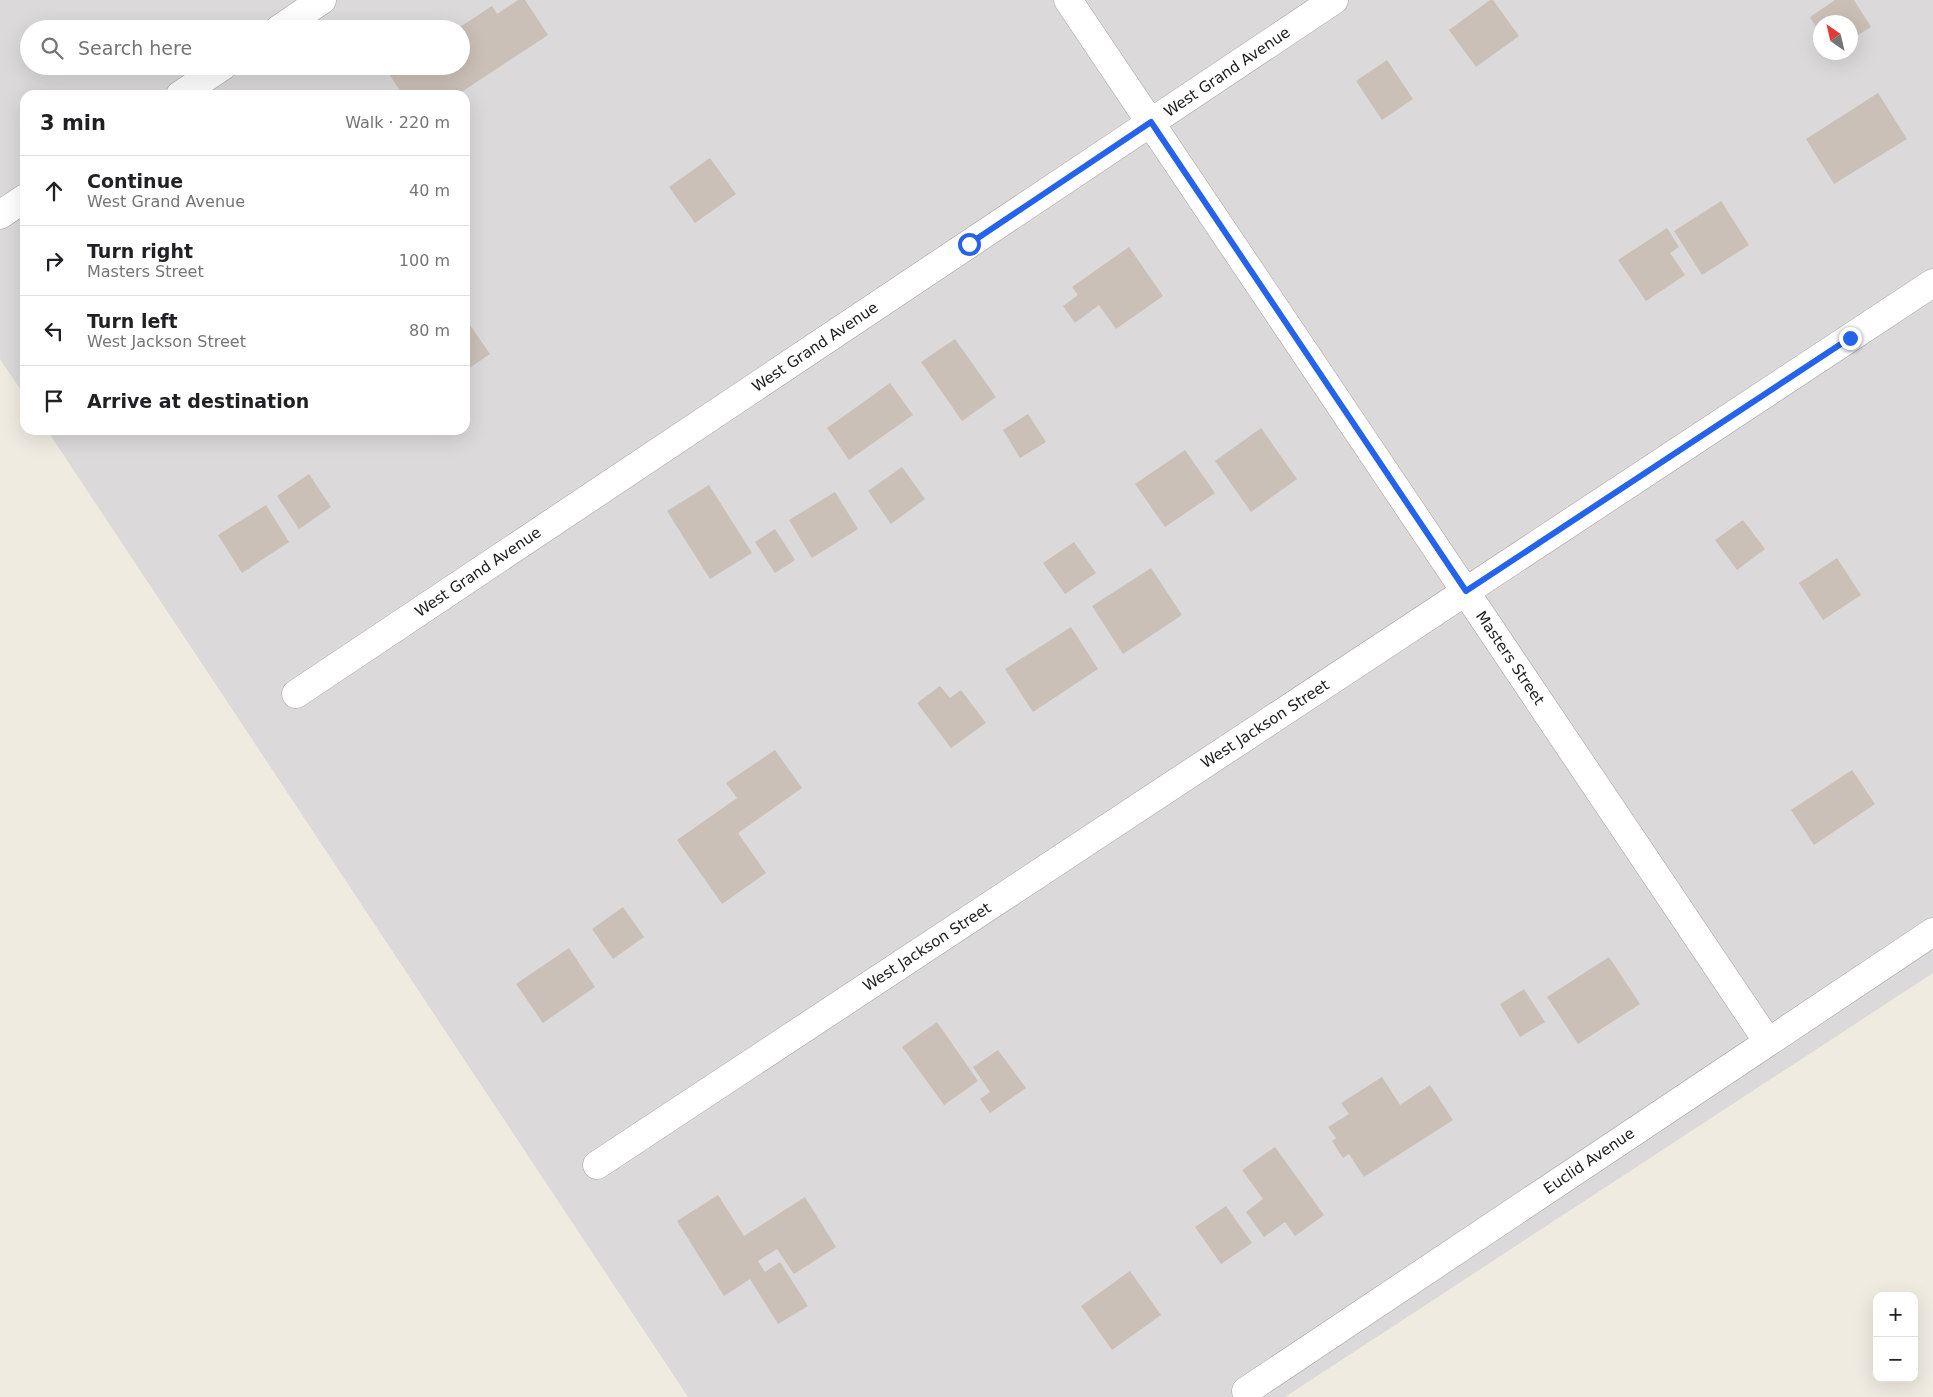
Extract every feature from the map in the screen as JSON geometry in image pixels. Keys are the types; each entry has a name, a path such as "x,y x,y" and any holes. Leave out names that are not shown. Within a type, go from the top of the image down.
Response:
{"street":[{"path":"292,20 322,0"},
{"name":"Masters Street","path":"1068,0 1768,1042"},
{"name":"West Grand Avenue","path":"296,694 1334,0"},
{"path":"187,90 210,75"},
{"path":"0,214 20,201"},
{"name":"West Jackson Street","path":"597,1165 1933,283"},
{"name":"Euclid Avenue","path":"1246,1391 1933,932"}],"shaded area":[{"path":"0,0 1933,0 1933,973 1285,1397 688,1397 50,435 470,435 470,90 20,90 20,389 0,359"}],"building":[{"path":"518,0 525,0 548,35 465,90 400,90 390,75 470,75 470,20 492,6 497,14"},
{"path":"1490,0 1493,0 1519,36 1476,67 1449,30"},
{"path":"1835,0 1854,0 1871,27 1858,35 1858,15 1813,15 1813,22 1810,17"},
{"path":"1387,60 1413,99 1382,120 1356,81"},
{"path":"1878,93 1907,139 1834,184 1806,139"},
{"path":"710,158 736,194 695,223 669,187"},
{"path":"1721,201 1749,245 1702,275 1674,231"},
{"path":"1667,228 1679,247 1670,253 1685,275 1646,301 1618,260"},
{"path":"1129,247 1163,296 1116,329 1099,305 1075,323 1063,306 1078,295 1072,287"},
{"path":"470,325 490,354 470,368"},
{"path":"955,339 996,397 962,421 921,362"},
{"path":"890,383 913,415 849,460 827,428"},
{"path":"1028,414 1046,442 1020,458 1003,430"},
{"path":"1261,428 1297,479 1251,512 1215,461"},
{"path":"1185,450 1215,493 1165,527 1135,484"},
{"path":"902,467 925,499 891,524 868,491"},
{"path":"309,474 331,507 299,529 277,496"},
{"path":"709,485 752,553 710,579 667,511"},
{"path":"835,492 858,529 812,558 789,520"},
{"path":"266,505 289,542 242,573 218,535"},
{"path":"1743,520 1765,549 1737,570 1715,540"},
{"path":"775,529 795,560 775,573 755,542"},
{"path":"1074,542 1096,573 1065,594 1043,563"},
{"path":"1837,558 1861,595 1823,620 1799,583"},
{"path":"1151,568 1182,615 1123,654 1092,606"},
{"path":"1071,627 1098,669 1033,712 1005,669"},
{"path":"940,686 950,698 961,690 986,723 951,748 917,703"},
{"path":"775,750 802,788 738,833 766,873 722,904 677,840 737,798 726,783"},
{"path":"1852,770 1875,804 1814,845 1791,810"},
{"path":"623,907 644,937 613,959 592,929"},
{"path":"569,948 595,987 543,1023 516,984"},
{"path":"1609,957 1640,1004 1578,1044 1547,997"},
{"path":"1524,989 1545,1022 1520,1037 1500,1004"},
{"path":"937,1022 978,1081 944,1105 902,1047"},
{"path":"998,1050 1026,1088 990,1113 980,1099 990,1092 973,1067"},
{"path":"1382,1077 1400,1105 1430,1085 1453,1120 1364,1177 1349,1154 1343,1158 1332,1141 1336,1138 1328,1127 1349,1114 1341,1103"},
{"path":"1275,1147 1324,1215 1295,1236 1285,1222 1264,1237 1246,1212 1263,1199 1242,1170"},
{"path":"718,1195 744,1236 805,1197 836,1247 794,1274 777,1249 758,1261 765,1272 780,1262 808,1306 778,1324 750,1279 724,1296 677,1221"},
{"path":"1226,1206 1252,1243 1221,1264 1195,1227"},
{"path":"1130,1271 1161,1315 1112,1350 1081,1306"}],"route":[{"path":"969,244 1151,122 1466,591 1850,338"}]}
